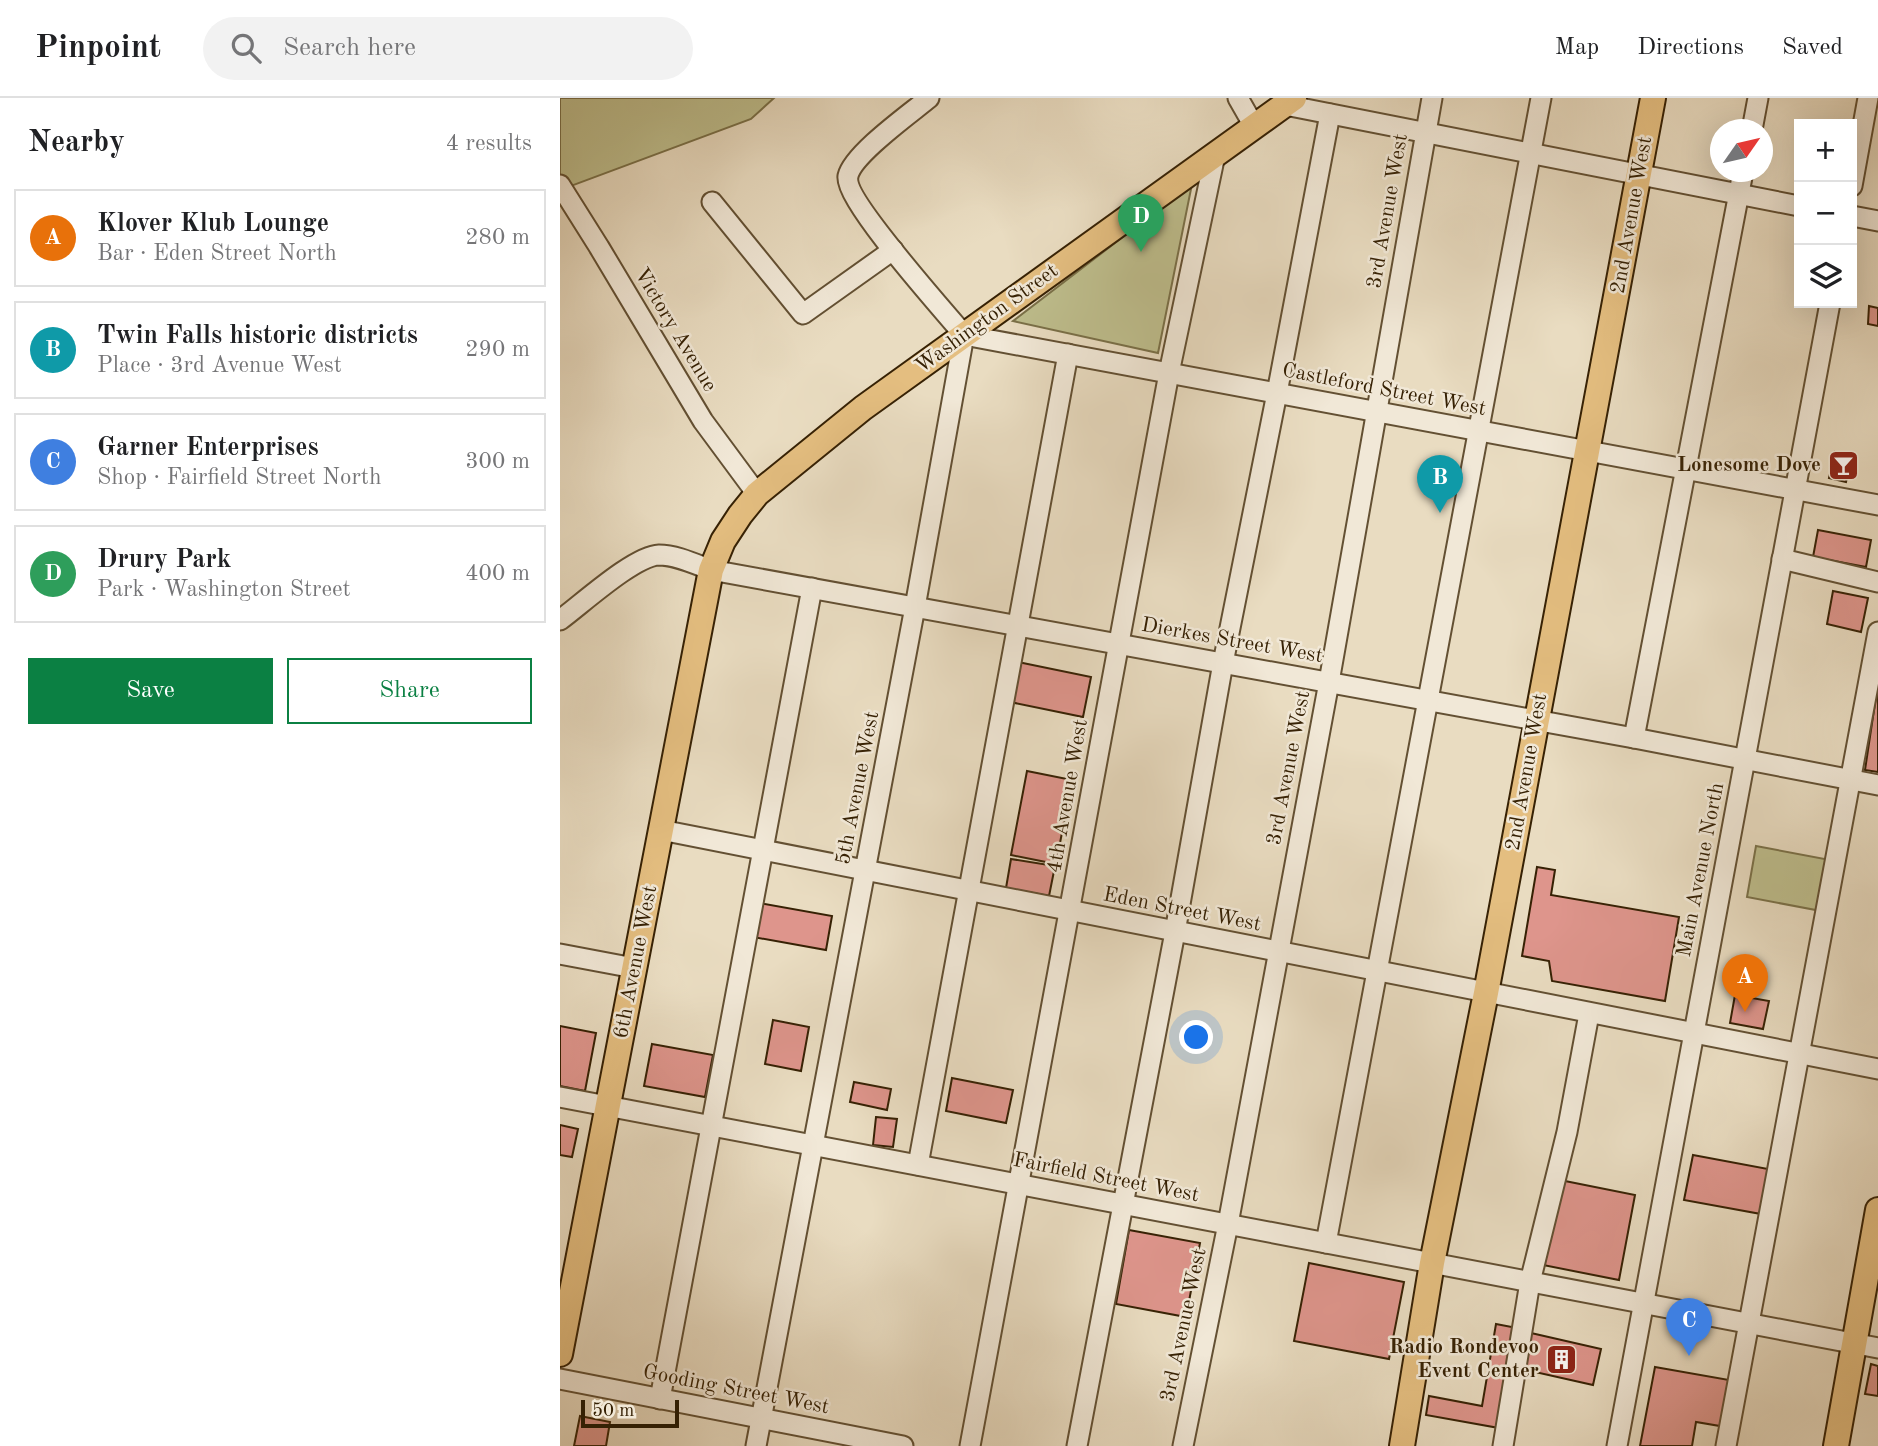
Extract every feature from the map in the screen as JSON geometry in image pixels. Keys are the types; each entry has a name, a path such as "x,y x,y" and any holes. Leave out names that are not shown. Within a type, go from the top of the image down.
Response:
{"main road":[{"name":"2nd Avenue West","path":"1402,1446 1432,1263 1486,993 1653,98"},
{"name":"Washington Street","path":"711,570 723,541 757,494 863,408 1289,101"},
{"name":"6th Avenue West","path":"560,1354 711,570"},
{"path":"1836,1446 1878,1210"}],"street":[{"path":"929,98 863,154 849,175 851,192 893,250 964,335"},
{"path":"1238,98 1254,126"},
{"name":"3rd Avenue West","path":"1182,1446 1228,1224 1329,682 1432,98"},
{"path":"1326,1243 1541,98"},
{"path":"1754,119 1758,98"},
{"path":"1853,182 1868,98"},
{"path":"1289,101 1329,114 1794,205"},
{"path":"1077,1446 1329,114"},
{"name":"4th Avenue West","path":"970,1446 1169,373 1215,155"},
{"path":"1634,738 1741,182"},
{"name":"Victory Avenue","path":"560,185 703,421 757,494"},
{"path":"712,202 803,314 893,250"},
{"path":"1857,217 1878,221"},
{"name":"Main Avenue North","path":"1617,1446 1829,308"},
{"name":"Castleford Street West","path":"964,335 1878,505"},
{"name":"5th Avenue West","path":"756,1446 866,871 964,335"},
{"path":"918,1165 1068,354"},
{"name":"Dierkes Street West","path":"560,620 611,580 648,557 660,555 711,570 1429,700 1878,785"},
{"path":"1782,559 1878,582"},
{"path":"660,1399 812,588"},
{"path":"1726,1446 1878,632"},
{"name":"Eden Street West","path":"661,830 1878,1069"},
{"path":"560,954 634,968"},
{"path":"1503,1446 1530,1282 1567,1132 1590,1014"},
{"name":"Fairfield Street West","path":"560,1097 1878,1348"},
{"name":"Gooding Street West","path":"560,1379 762,1418 862,1442 904,1446"}],"green space":[{"path":"560,98 774,98 751,119 560,190"},
{"path":"1192,184 1158,353 1013,321"},
{"path":"1756,846 1830,860 1821,911 1747,897"}],"building":[{"path":"1869,306 1878,308 1878,326 1868,324"},
{"path":"1835,452 1852,455 1846,482 1829,478"},
{"path":"1818,530 1871,540 1866,567 1813,557"},
{"path":"1833,591 1868,598 1861,632 1827,624"},
{"path":"1018,662 1091,677 1083,717 1010,702"},
{"path":"1878,683 1878,772 1865,770"},
{"path":"1027,771 1072,780 1056,864 1011,855"},
{"path":"1011,859 1055,866 1049,896 1006,888"},
{"path":"1537,867 1555,870 1551,895 1679,917 1665,1001 1552,981 1549,961 1522,956"},
{"path":"759,903 832,916 826,950 753,937"},
{"path":"1735,995 1769,1001 1763,1029 1730,1023"},
{"path":"773,1020 809,1027 801,1071 765,1064"},
{"path":"560,1026 596,1033 585,1091 560,1086"},
{"path":"652,1044 713,1055 705,1097 644,1086"},
{"path":"952,1078 1013,1090 1006,1123 946,1111"},
{"path":"854,1082 891,1089 887,1110 850,1102"},
{"path":"876,1117 897,1119 893,1147 873,1145"},
{"path":"560,1125 578,1129 572,1157 560,1155"},
{"path":"1693,1155 1768,1169 1761,1214 1684,1200"},
{"path":"1560,1180 1635,1195 1619,1280 1543,1265"},
{"path":"1129,1230 1200,1243 1186,1317 1116,1304"},
{"path":"1309,1263 1404,1282 1389,1359 1294,1341"},
{"path":"1496,1324 1517,1328 1499,1428 1426,1415 1429,1396 1482,1406"},
{"name":"Radio Rondevoo Event Center","path":"1531,1333 1601,1349 1593,1385 1522,1369"},
{"path":"1871,1364 1878,1366 1878,1396 1865,1394"},
{"path":"1655,1367 1729,1380 1720,1426 1696,1422 1692,1446 1640,1446"},
{"path":"580,1416 610,1422 606,1446 574,1446"}],"place":[{"name":"Drury Park","path":"1141,252"},
{"name":"Lonesome Dove","path":"1844,465"},
{"name":"Twin Falls historic districts","path":"1440,513"},
{"name":"Klover Klub Lounge","path":"1745,1012"},
{"name":"Garner Enterprises","path":"1689,1356"},
{"name":"Radio Rondevoo Event Center","path":"1562,1359"}]}
